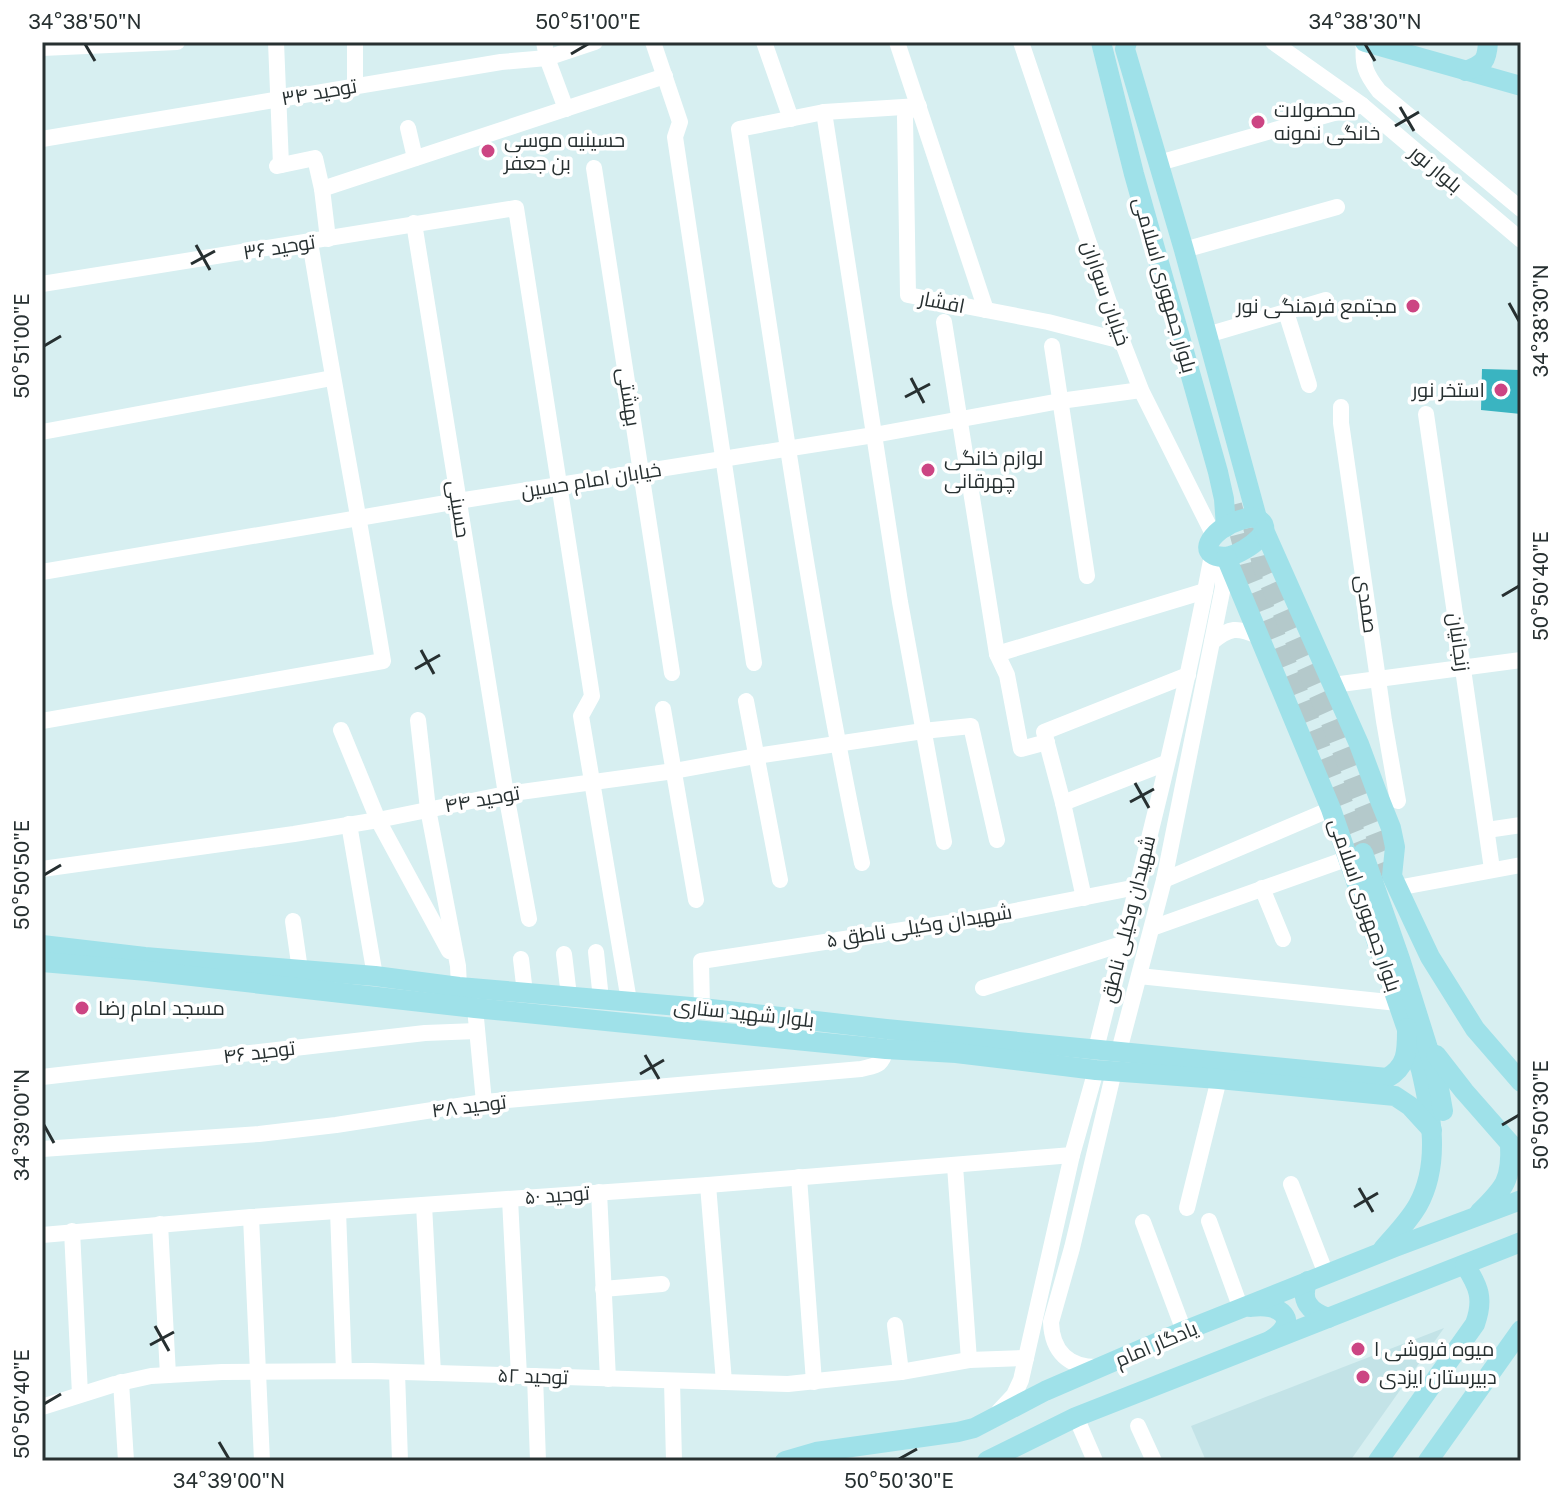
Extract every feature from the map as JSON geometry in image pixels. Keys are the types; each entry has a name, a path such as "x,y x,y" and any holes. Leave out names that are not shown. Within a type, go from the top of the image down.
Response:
{"main road":[{"name":"بلوار جمهوری اسلامی","path":"1101,42 1134,174 1224,499 1220,546 1331,809 1356,855 1400,959 1437,1077 1444,1113 1443,1173 1427,1211 1416,1226 1387,1250"},
{"path":"1365,42 1521,86"},
{"path":"1466,71 1480,65 1487,57 1488,42"},
{"name":"بلوار جمهوری اسلامی","path":"1126,44 1261,524 1359,744 1391,828 1395,847 1394,882 1430,957 1453,995 1475,1029 1521,1082"},
{"path":"1224,499 1237,506 1243,505 1250,497 1251,490"},
{"path":"1246,518 1261,524 1261,537 1243,551 1220,546 1246,518"},
{"path":"1238,589 1239,577 1247,562 1268,558 1280,565"},
{"name":"بلوار جمهوری اسلامی","path":"1356,855 1398,1003 1421,1070 1432,1130 1429,1178 1419,1203 1387,1250"},
{"name":"بلوار شهید ستاری","path":"42,945 145,957 375,976 458,977 525,993 702,1008 956,1053 1106,1060 1391,1087"},
{"name":"بلوار شهید ستاری","path":"42,962 152,971 475,1008 886,1039"},
{"path":"1407,1028 1407,1049 1391,1087 1432,1130"},
{"path":"1425,1039 1448,1072 1516,1151 1508,1180 1475,1218"},
{"name":"بلوار شهید ستاری","path":"1106,1060 1219,1079 1391,1087"},
{"name":"یادگار امام","path":"785,1461 816,1452 974,1428 1045,1391 1184,1331 1521,1200"},
{"name":"یادگار امام","path":"989,1461 1076,1417 1521,1242"},
{"path":"1378,1461 1475,1324 1481,1308 1480,1294 1465,1265"},
{"path":"1317,1278 1304,1290 1305,1299 1316,1314 1328,1318"},
{"path":"1241,1309 1264,1305 1280,1310 1286,1322 1285,1328 1267,1342"},
{"path":"1428,1461 1521,1330"}],"street":[{"path":"42,48 177,42"},
{"path":"276,42 279,166 315,158 328,239"},
{"path":"355,42 355,85"},
{"name":"توحید ۳۴","path":"42,139 501,62 595,42"},
{"path":"653,42 680,122 675,137 754,663"},
{"path":"764,42 791,119"},
{"path":"897,42 986,310"},
{"name":"خیابان سواران","path":"1021,42 1141,390 1220,546"},
{"name":"بلوار نور","path":"1273,42 1362,105 1521,240"},
{"name":"بلوار نور","path":"1365,42 1362,59 1365,70 1379,91 1521,209"},
{"path":"546,50 566,109"},
{"path":"322,189 665,76"},
{"path":"1159,163 1362,105"},
{"path":"862,863 837,744 739,129 824,112 919,106"},
{"name":"افشار","path":"919,106 908,111 905,117 907,292 911,296 1048,322 1122,341"},
{"path":"824,112 900,602 944,842"},
{"path":"408,128 415,158"},
{"name":"بهشتی","path":"594,168 672,673"},
{"path":"1184,250 1337,207"},
{"name":"توحید ۳۶","path":"42,284 516,208 559,485"},
{"name":"حسینی","path":"414,223 529,919"},
{"path":"42,721 383,661 310,242"},
{"path":"1207,335 1326,300"},
{"path":"1286,312 1309,385"},
{"path":"944,322 997,654 1007,675 1021,749 1188,675"},
{"path":"1052,346 1087,576"},
{"path":"42,432 332,378"},
{"name":"خیابان امام حسین","path":"42,572 1141,390"},
{"name":"صمدی","path":"1341,407 1378,680 1398,801"},
{"name":"زنجانیان","path":"1426,414 1492,869"},
{"path":"559,485 592,696 581,716 629,1001"},
{"name":"شهیدان وکیلی ناطق","path":"1101,1367 1085,1367 1066,1358 1054,1342 1051,1322 1105,1111 1106,1060 1122,944 1188,675 1205,591 1220,546"},
{"name":"شهیدان وکیلی ناطق","path":"991,1419 1014,1395 1021,1380 1086,1104 1139,976 1152,928 1223,587 1220,546"},
{"path":"997,654 1205,591"},
{"path":"1212,642 1228,630 1240,629 1258,636"},
{"path":"1333,685 1521,660"},
{"path":"746,701 780,880"},
{"path":"663,709 696,900"},
{"path":"418,720 428,809 458,977"},
{"name":"توحید ۴۴","path":"42,869 378,820 506,794 971,726 997,840"},
{"path":"341,730 378,820 458,977"},
{"path":"1046,737 1084,898"},
{"path":"1063,803 1166,763"},
{"path":"1164,880 1331,809"},
{"path":"349,824 375,976"},
{"path":"1487,830 1521,825"},
{"path":"1152,928 1356,855"},
{"path":"1394,882 1521,865"},
{"name":"شهیدان وکیلی ناطق ۵","path":"702,1008 701,961 974,919 1137,887"},
{"path":"1262,888 1283,939"},
{"path":"293,921 300,970"},
{"path":"983,988 1122,944"},
{"path":"596,952 601,999"},
{"path":"564,954 569,996"},
{"path":"521,959 525,993"},
{"path":"1139,976 1398,1003"},
{"path":"425,1033 443,1019 449,1005"},
{"path":"475,1008 484,1102"},
{"name":"توحید ۴۶","path":"42,1077 425,1033 477,1031"},
{"name":"توحید ۴۸","path":"42,1149 259,1134 484,1102 861,1069 879,1064 884,1059 886,1039"},
{"path":"1187,1208 1219,1079"},
{"path":"1086,1104 1096,1102 1105,1111"},
{"name":"توحید ۵۰","path":"42,1235 1072,1155"},
{"path":"955,1166 969,1360"},
{"path":"799,1177 814,1382"},
{"path":"1291,1184 1317,1278"},
{"path":"708,1185 724,1382"},
{"path":"599,1192 608,1379"},
{"path":"510,1199 538,1461"},
{"path":"424,1205 433,1373"},
{"path":"338,1211 344,1371"},
{"path":"251,1217 262,1461"},
{"path":"1209,1221 1241,1309"},
{"path":"1143,1222 1184,1331"},
{"path":"160,1224 168,1375"},
{"path":"72,1231 80,1394"},
{"path":"603,1289 662,1284"},
{"path":"895,1325 901,1372"},
{"name":"توحید ۵۲","path":"42,1407 121,1382 168,1375 344,1371 788,1384 901,1372 969,1360 1026,1358"},
{"path":"397,1372 400,1461"},
{"path":"672,1381 674,1461"},
{"path":"121,1382 126,1461"},
{"path":"1076,1417 1095,1461"},
{"path":"1138,1426 1154,1461"}],"shaded area":[{"name":"دبیرستان ایزدی","path":"1444,1328 1350,1461 1206,1461 1191,1426"}],"water":[{"name":"استخر نور","path":"1482,369 1521,370 1521,414 1481,410"}],"tunnel":[{"path":"1232,505 1250,573 1363,853"},
{"path":"1253,527 1263,568 1330,720 1392,876"}],"place":[{"name":"محصولات خانگی نمونه","path":"1258,122"},
{"name":"حسینیه موسی بن جعفر","path":"488,151"},
{"name":"مجتمع فرهنگی نور","path":"1413,306"},
{"name":"استخر نور","path":"1501,390"},
{"name":"لوازم خانگی چهرقانی","path":"928,470"},
{"name":"مسجد امام رضا","path":"82,1008"},
{"name":"میوه فروشی ا","path":"1358,1349"},
{"name":"دبیرستان ایزدی","path":"1363,1377"}]}
